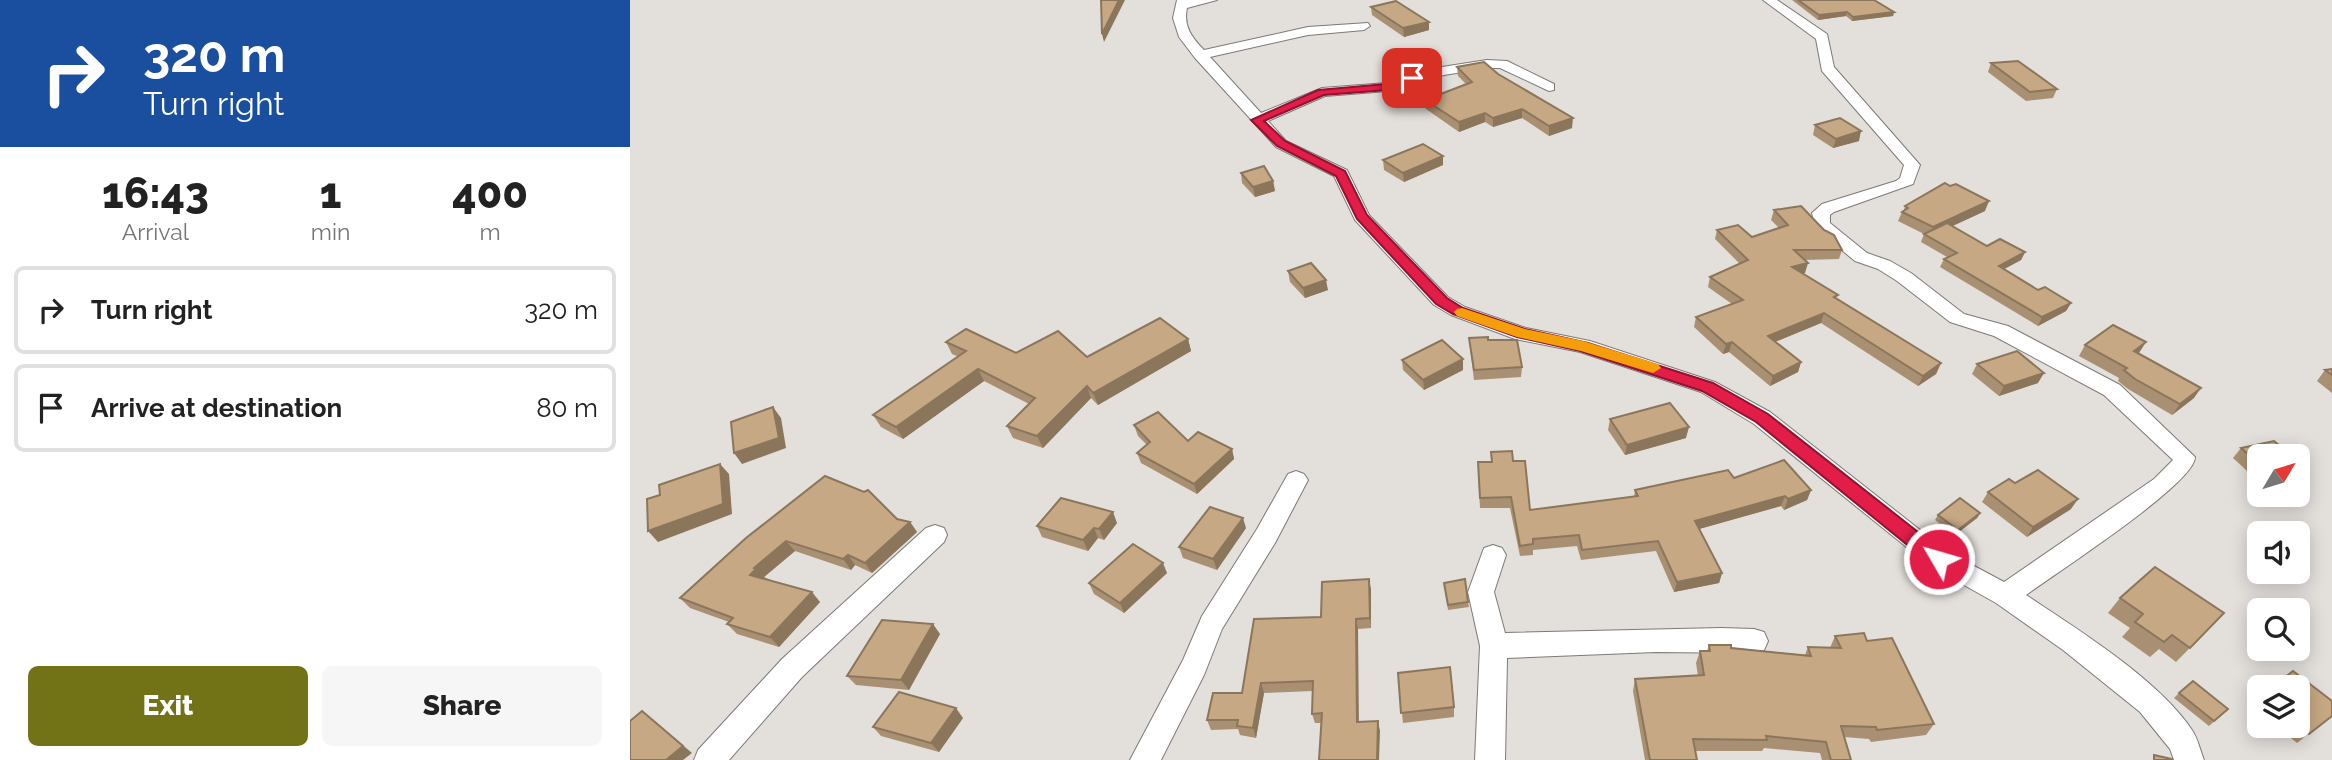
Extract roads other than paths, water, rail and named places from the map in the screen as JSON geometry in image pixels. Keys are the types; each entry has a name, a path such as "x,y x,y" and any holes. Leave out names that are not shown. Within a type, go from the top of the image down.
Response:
{"street":[{"path":"1211,0 1182,3 1179,18 1185,37 1281,144 1341,173 1368,225 1441,301 1458,311 1522,334 1583,346 1708,387 1762,418 1939,559 2005,595 2073,641 2150,703 2182,741 2189,760"},
{"path":"1769,0 1822,37 1827,68 1912,165 1907,181 1902,184 1828,208 1821,213 1822,225 1861,257 1885,265 1904,277 1957,318 2001,331 2112,390 2184,457 2184,463 2162,485 2005,595"},
{"path":"1200,55 1308,31 1364,26"},
{"path":"1257,120 1322,92 1388,87 1442,71 1487,64 1502,64 1549,87"},
{"path":"1145,760 1194,666 1211,624 1266,536 1296,480"},
{"path":"709,760 792,668 935,535"},
{"path":"1490,760 1494,646 1481,592 1493,555"},
{"path":"1494,646 1620,642 1669,637 1754,641"}]}
